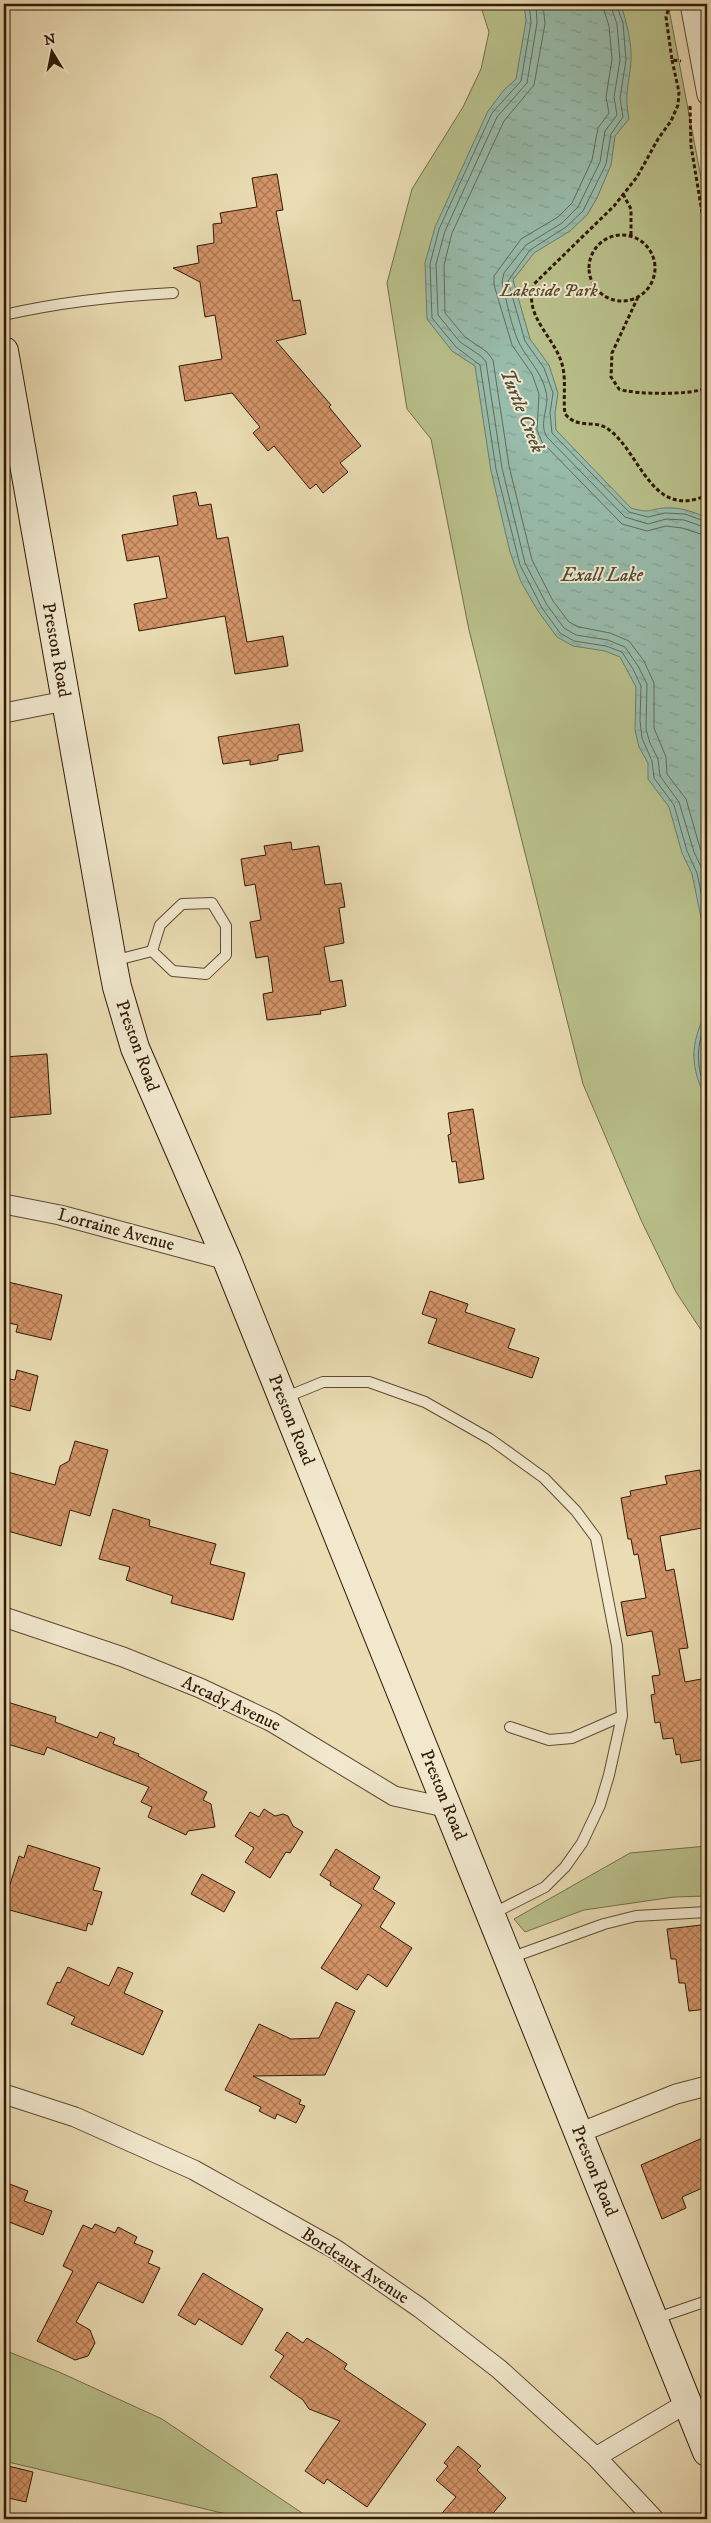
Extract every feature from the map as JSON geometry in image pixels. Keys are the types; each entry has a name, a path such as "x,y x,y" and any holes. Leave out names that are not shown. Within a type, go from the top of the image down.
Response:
{"main road":[{"name":"Preston Road","path":"4,351 116,988 135,1048 227,1260 492,1914 707,2452"}],"street":[{"path":"690,4 707,95"},
{"path":"4,713 65,701"},
{"name":"Lorraine Avenue","path":"4,1204 60,1215 227,1260"},
{"name":"Arcady Avenue","path":"4,1617 123,1657 200,1688 272,1722 394,1796 448,1808"},
{"path":"579,2133 676,2094 707,2086"},
{"name":"Bordeaux Avenue","path":"4,2094 75,2117 194,2170 335,2249 420,2308 499,2369 596,2457 654,2519"},
{"path":"596,2457 687,2403"}],"lane":[{"path":"4,315 114,296 173,293"},
{"path":"212,903 226,926 226,955 206,974 173,971 152,951 160,924 182,904 212,903"},
{"path":"112,961 152,951"},
{"path":"283,1398 323,1382 369,1382 425,1402 490,1439 544,1478 576,1511 596,1538 617,1646 622,1716 610,1775 600,1805 582,1843 564,1867 545,1886 492,1914"},
{"path":"510,1727 549,1740 572,1738 622,1716"},
{"path":"509,1958 604,1924 636,1916 707,1912"},
{"path":"653,2319 707,2301"}],"path":[{"path":"670,4 666,17 679,92 678,106 671,121 658,139 637,177 614,206 534,284 531,293 534,316 563,366 565,414 572,422 606,427 616,435 648,481 661,494 672,499 688,500 707,495"},
{"path":"672,60 682,62"},
{"path":"689,99 691,146 707,242"},
{"path":"623,194 631,209 631,237"},
{"path":"638,297 620,301 600,292 593,284 590,262 594,252 601,243 610,238 631,237 648,247 655,265 651,283 638,297 612,352 611,377 619,390 690,393 707,388"}],"green space":[{"name":"Lakeside Park","path":"480,4 668,4 707,209 707,1339 676,1292 641,1220 583,1084 469,630 431,439 407,409 387,283 412,189 463,107 481,69 489,32"},
{"path":"707,1846 707,1896 674,1897 584,1910 525,1932 514,1919 630,1853"},
{"path":"4,2350 59,2372 162,2419 311,2519 247,2519 4,2461"}],"water":[{"name":"Exall Lake","path":"524,4 621,4 631,46 627,96 629,119 615,136 611,165 597,198 587,215 570,231 534,253 513,280 530,339 549,365 558,393 555,413 556,430 631,508 647,511 676,508 707,518 707,946 692,874 682,853 669,807 648,779 648,763 639,747 635,730 636,687 620,657 605,651 573,646 557,637 538,611 521,582 510,552 491,471 475,366 452,351 427,319 425,263 435,227 488,111 504,90 516,79 526,21"},
{"path":"707,1010 707,1102 697,1077 694,1056 697,1035"}],"building":[{"path":"277,174 283,210 276,211 293,301 300,300 306,334 276,341 331,405 329,407 361,446 340,463 348,472 323,493 316,484 310,489 274,446 268,451 253,433 260,427 232,393 185,401 179,366 222,359 215,315 205,317 200,282 173,268 199,263 197,246 214,243 213,224 222,223 220,213 257,207 252,178"},
{"path":"196,492 199,506 211,504 217,539 228,537 247,642 283,636 288,666 235,674 225,616 139,631 134,604 167,598 159,556 127,561 122,535 178,525 173,496"},
{"path":"299,724 303,751 278,755 278,760 250,765 250,760 223,764 218,737"},
{"path":"291,842 292,850 319,846 325,885 341,883 345,907 339,908 344,943 324,947 330,982 342,980 346,1006 320,1011 321,1014 267,1020 263,994 273,992 268,956 256,958 250,922 261,920 255,884 245,886 241,859 266,855 264,846"},
{"path":"47,1054 51,1114 4,1118 4,1057"},
{"path":"473,1109 484,1179 459,1183 456,1161 452,1162 448,1135 451,1134 448,1113"},
{"path":"4,1281 62,1295 51,1340 16,1332 18,1325 4,1322"},
{"path":"430,1291 468,1304 465,1312 515,1329 508,1348 539,1358 532,1378 428,1343 437,1319 422,1314"},
{"path":"17,1370 38,1376 30,1411 4,1404 4,1378 15,1380"},
{"path":"75,1441 108,1450 90,1516 70,1510 61,1546 4,1530 4,1471 55,1485 60,1466 69,1461"},
{"path":"700,1470 707,1527 660,1536 666,1571 674,1569 688,1648 679,1649 685,1682 707,1678 707,1759 681,1763 680,1754 676,1755 673,1738 663,1739 660,1722 655,1723 651,1695 655,1694 652,1676 660,1675 652,1631 627,1636 621,1602 646,1598 638,1554 634,1555 631,1539 628,1539 621,1498 631,1496 630,1491 667,1484 665,1476"},
{"path":"113,1509 150,1520 149,1526 216,1544 210,1564 245,1573 233,1620 171,1603 173,1596 126,1580 130,1567 99,1559"},
{"path":"4,1701 56,1717 55,1722 97,1738 100,1732 115,1738 113,1744 139,1754 138,1756 207,1792 203,1800 211,1804 215,1827 188,1831 186,1835 148,1817 152,1807 141,1802 149,1787 47,1747 44,1755 4,1743"},
{"path":"264,1809 275,1816 283,1814 288,1816 293,1826 303,1832 290,1853 286,1852 270,1878 245,1862 254,1848 235,1836 250,1812 259,1817"},
{"path":"28,1845 100,1868 93,1890 102,1892 92,1925 88,1923 86,1931 6,1909 9,1901 5,1900 19,1856 24,1858"},
{"path":"336,1849 380,1877 373,1889 395,1903 380,1927 412,1948 387,1987 368,1974 357,1990 321,1968 362,1905 330,1885 331,1882 320,1875"},
{"path":"202,1874 235,1892 224,1912 191,1894"},
{"path":"701,1925 707,1970 707,2009 689,2011 685,1983 679,1983 676,1959 671,1959 667,1929"},
{"path":"68,1967 109,1986 118,1967 133,1973 124,1993 163,2011 143,2055 71,2024 75,2017 47,2004 57,1982 60,1983"},
{"path":"336,2002 355,2011 325,2075 253,2076 301,2100 299,2104 305,2106 296,2123 277,2114 275,2119 259,2111 261,2107 225,2090 259,2024 291,2039 319,2038"},
{"path":"707,2136 707,2186 682,2197 686,2208 662,2219 641,2165"},
{"path":"7,2183 28,2191 24,2201 52,2211 43,2235 4,2220 4,2192"},
{"path":"95,2224 115,2233 118,2227 137,2237 134,2243 153,2251 148,2263 160,2268 143,2303 98,2282 76,2322 90,2330 95,2343 88,2356 75,2360 37,2341 73,2271 63,2266 83,2225 92,2229"},
{"path":"203,2273 263,2309 242,2345 199,2319 195,2325 178,2315"},
{"path":"287,2332 303,2343 307,2338 328,2351 347,2364 344,2369 426,2424 367,2507 327,2479 324,2484 305,2471 340,2421 309,2409 303,2400 270,2377 284,2356 275,2350"},
{"path":"458,2446 481,2466 477,2470 506,2498 488,2519 437,2519 456,2497 436,2480 448,2466 444,2463"},
{"path":"4,2465 33,2472 26,2502 4,2497"}],"water label":[{"name":"Turtle Creek","path":"522,411"}]}
